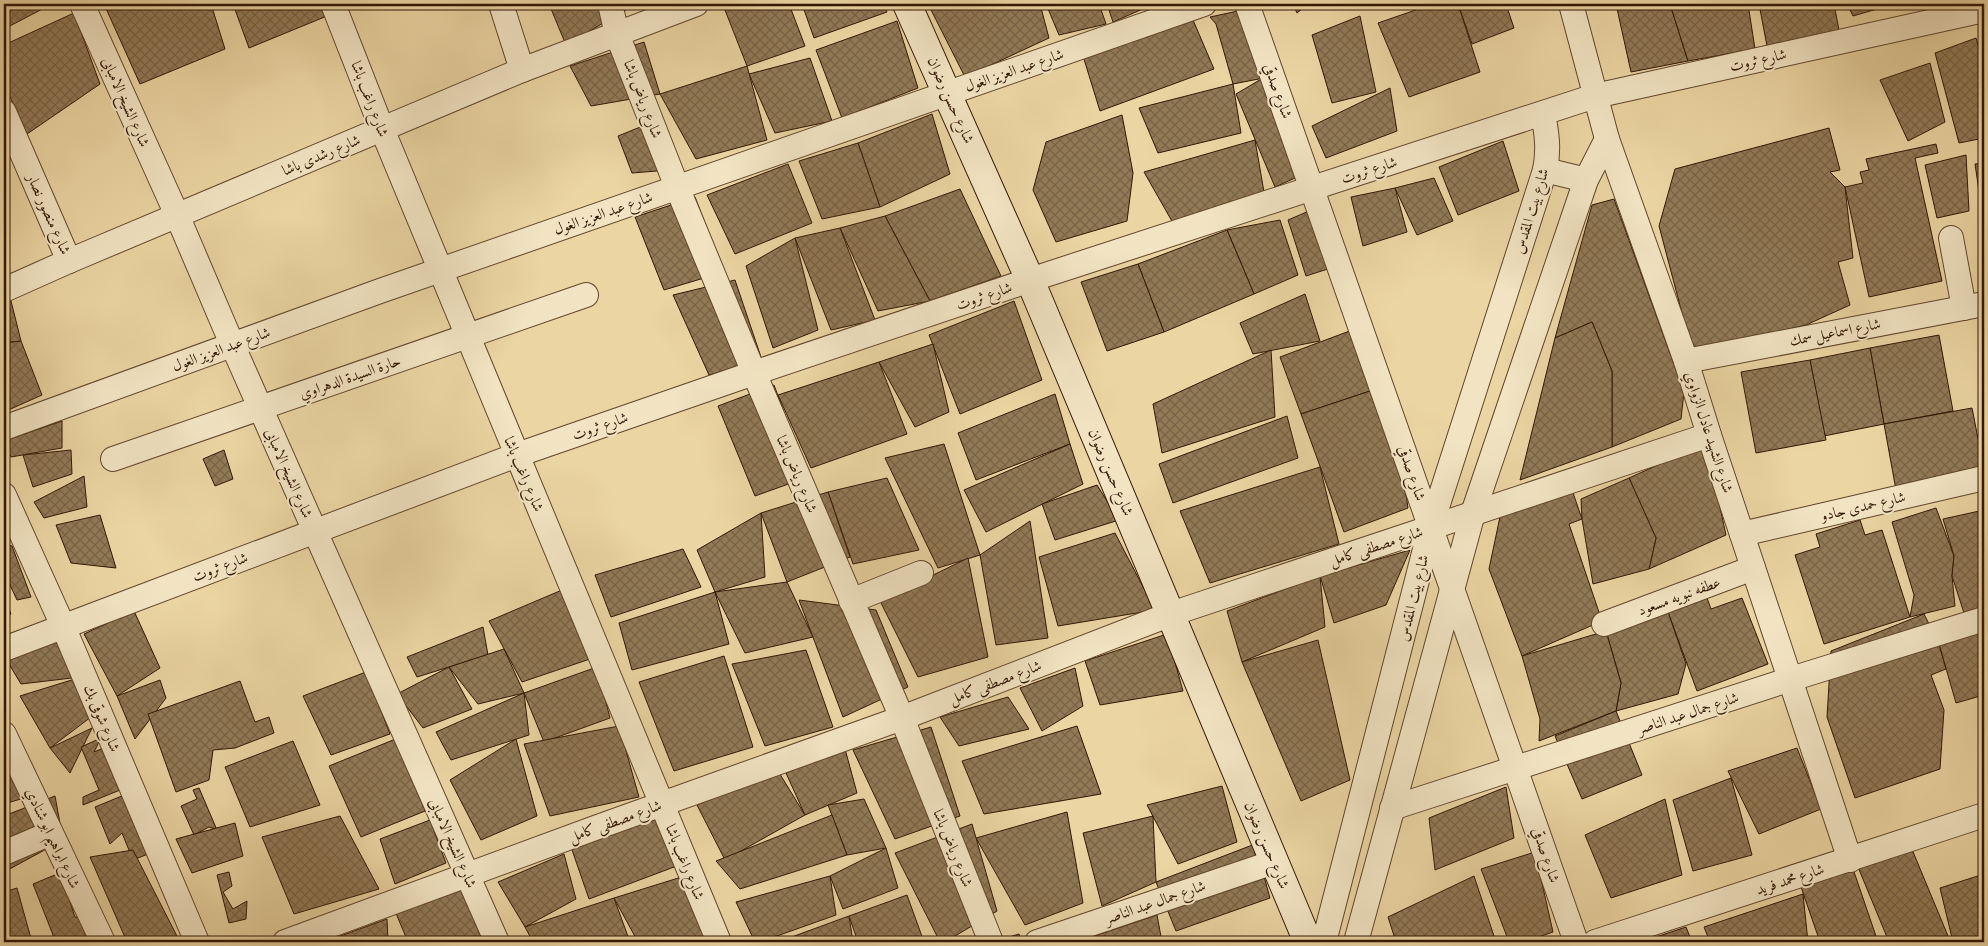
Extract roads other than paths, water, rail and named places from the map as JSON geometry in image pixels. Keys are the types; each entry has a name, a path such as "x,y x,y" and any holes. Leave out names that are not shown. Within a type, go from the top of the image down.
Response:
{"street":[{"name":"شارع الشيخ الامبابى","path":"82,4 496,942"},
{"name":"شارع راغب باشا","path":"333,4 440,270 719,942"},
{"path":"501,4 522,70"},
{"name":"شارع رياض باشا","path":"610,4 617,34 678,186 754,373 902,718 991,942"},
{"name":"شارع رشدى باشا","path":"4,290 522,70 696,4"},
{"name":"شارع حسن رضوان","path":"908,4 1030,280 1308,942"},
{"name":"شارع عبد العزيز الغول","path":"4,428 440,270 1204,4"},
{"name":"شارع صدقي","path":"1247,4 1431,527 1451,591 1576,942"},
{"name":"شارع الشهيد عادل الزواوي","path":"1571,4 1607,140 1686,361 1850,860"},
{"name":"شارع ثروت","path":"4,649 517,456 754,373 1030,280 1595,96 1984,10"},
{"name":"شارع منصور نصار","path":"4,112 69,261"},
{"name":"شارع بيت المقدس","path":"1324,942 1431,527 1545,170 1548,155 1543,114"},
{"path":"1356,942 1473,514 1586,180 1607,140"},
{"path":"1545,170 1586,180"},
{"path":"1951,238 1974,306"},
{"name":"حارة السيدة الدهراوي","path":"114,459 586,296"},
{"name":"شارع اسماعيل سمك","path":"1686,361 1974,306"},
{"name":"شارع مصطفى كامل","path":"285,942 902,718 1170,614 1709,435"},
{"name":"شارع حمدى جادو","path":"1742,534 1984,478"},
{"name":"شارع شوقى بك","path":"4,495 63,626 197,942"},
{"name":"عطفه نبويه مسعود","path":"1604,624 1754,568"},
{"path":"851,601 921,573"},
{"name":"شارع جمال عبد الناصر","path":"1392,808 1791,679 1984,619"},
{"name":"شارع ابراهيم ابو شنادي","path":"4,734 103,942"},
{"name":"شارع محمد فريد","path":"1595,942 1646,934 1850,860 1984,816"},
{"path":"4,853 51,833"},
{"name":"شارع جمال عبد الناصر","path":"1037,942 1274,862"}]}
